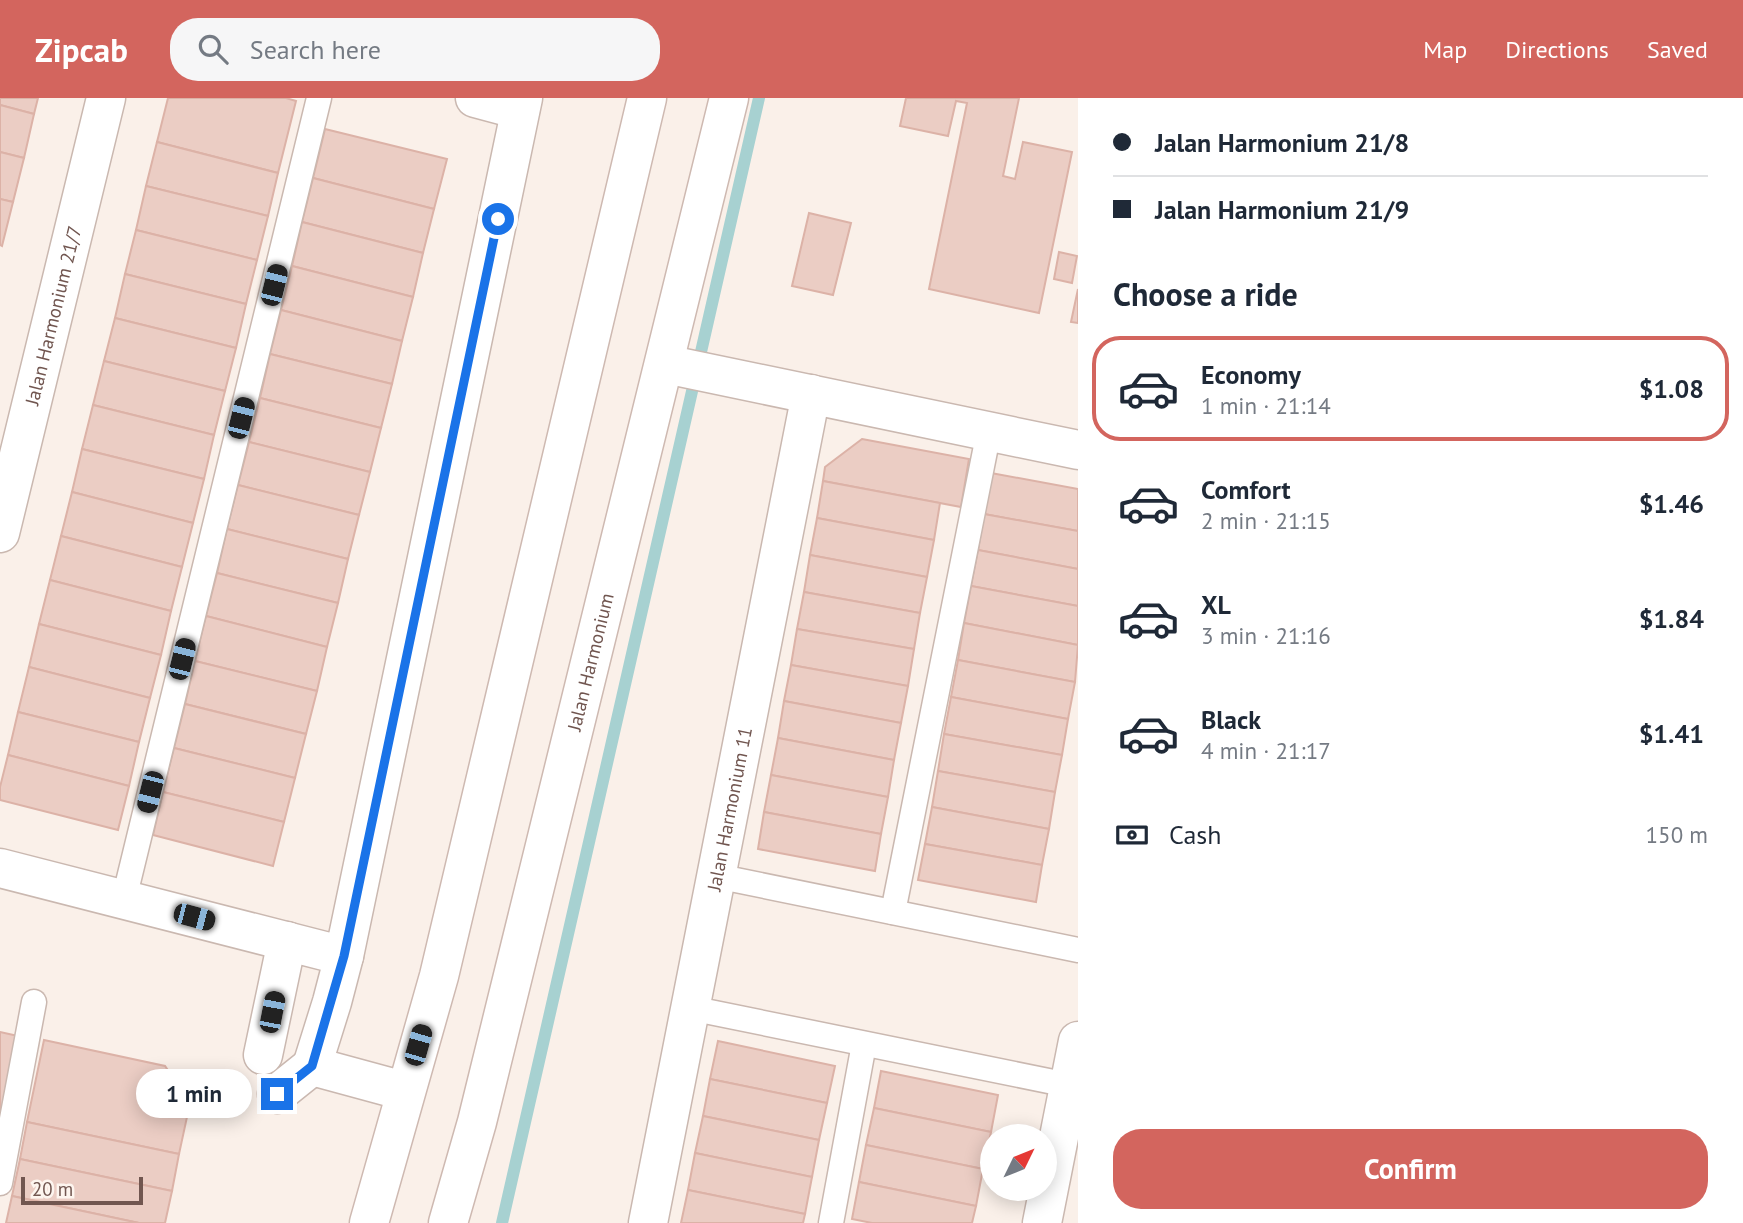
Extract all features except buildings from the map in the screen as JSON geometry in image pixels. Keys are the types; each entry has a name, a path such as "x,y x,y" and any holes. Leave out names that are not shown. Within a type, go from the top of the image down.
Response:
{"street":[{"name":"Jalan Harmonium 21/7","path":"0,533 106,98"},
{"path":"277,1094 312,1066 344,956 522,104 475,98"},
{"path":"369,1223 404,1091 439,976 647,98"},
{"name":"Jalan Harmonium","path":"448,1223 480,1108 729,98"},
{"path":"665,364 1078,450"},
{"name":"Jalan Harmonium 11","path":"648,1223 811,394"},
{"path":"0,868 344,956"},
{"path":"263,1055 286,941"},
{"path":"1042,1223 1074,1086 1078,1041"},
{"path":"312,1066 404,1091"}],"lane":[{"path":"124,899 319,98"},
{"path":"893,912 989,431"},
{"path":"716,876 1078,950"},
{"path":"0,1183 34,1002"},
{"path":"690,1008 1074,1086"},
{"path":"831,1223 864,1044"}],"waterway":[{"path":"502,1223 759,98"}],"route":[{"path":"277,1094 312,1066 344,956 498,219"}]}
